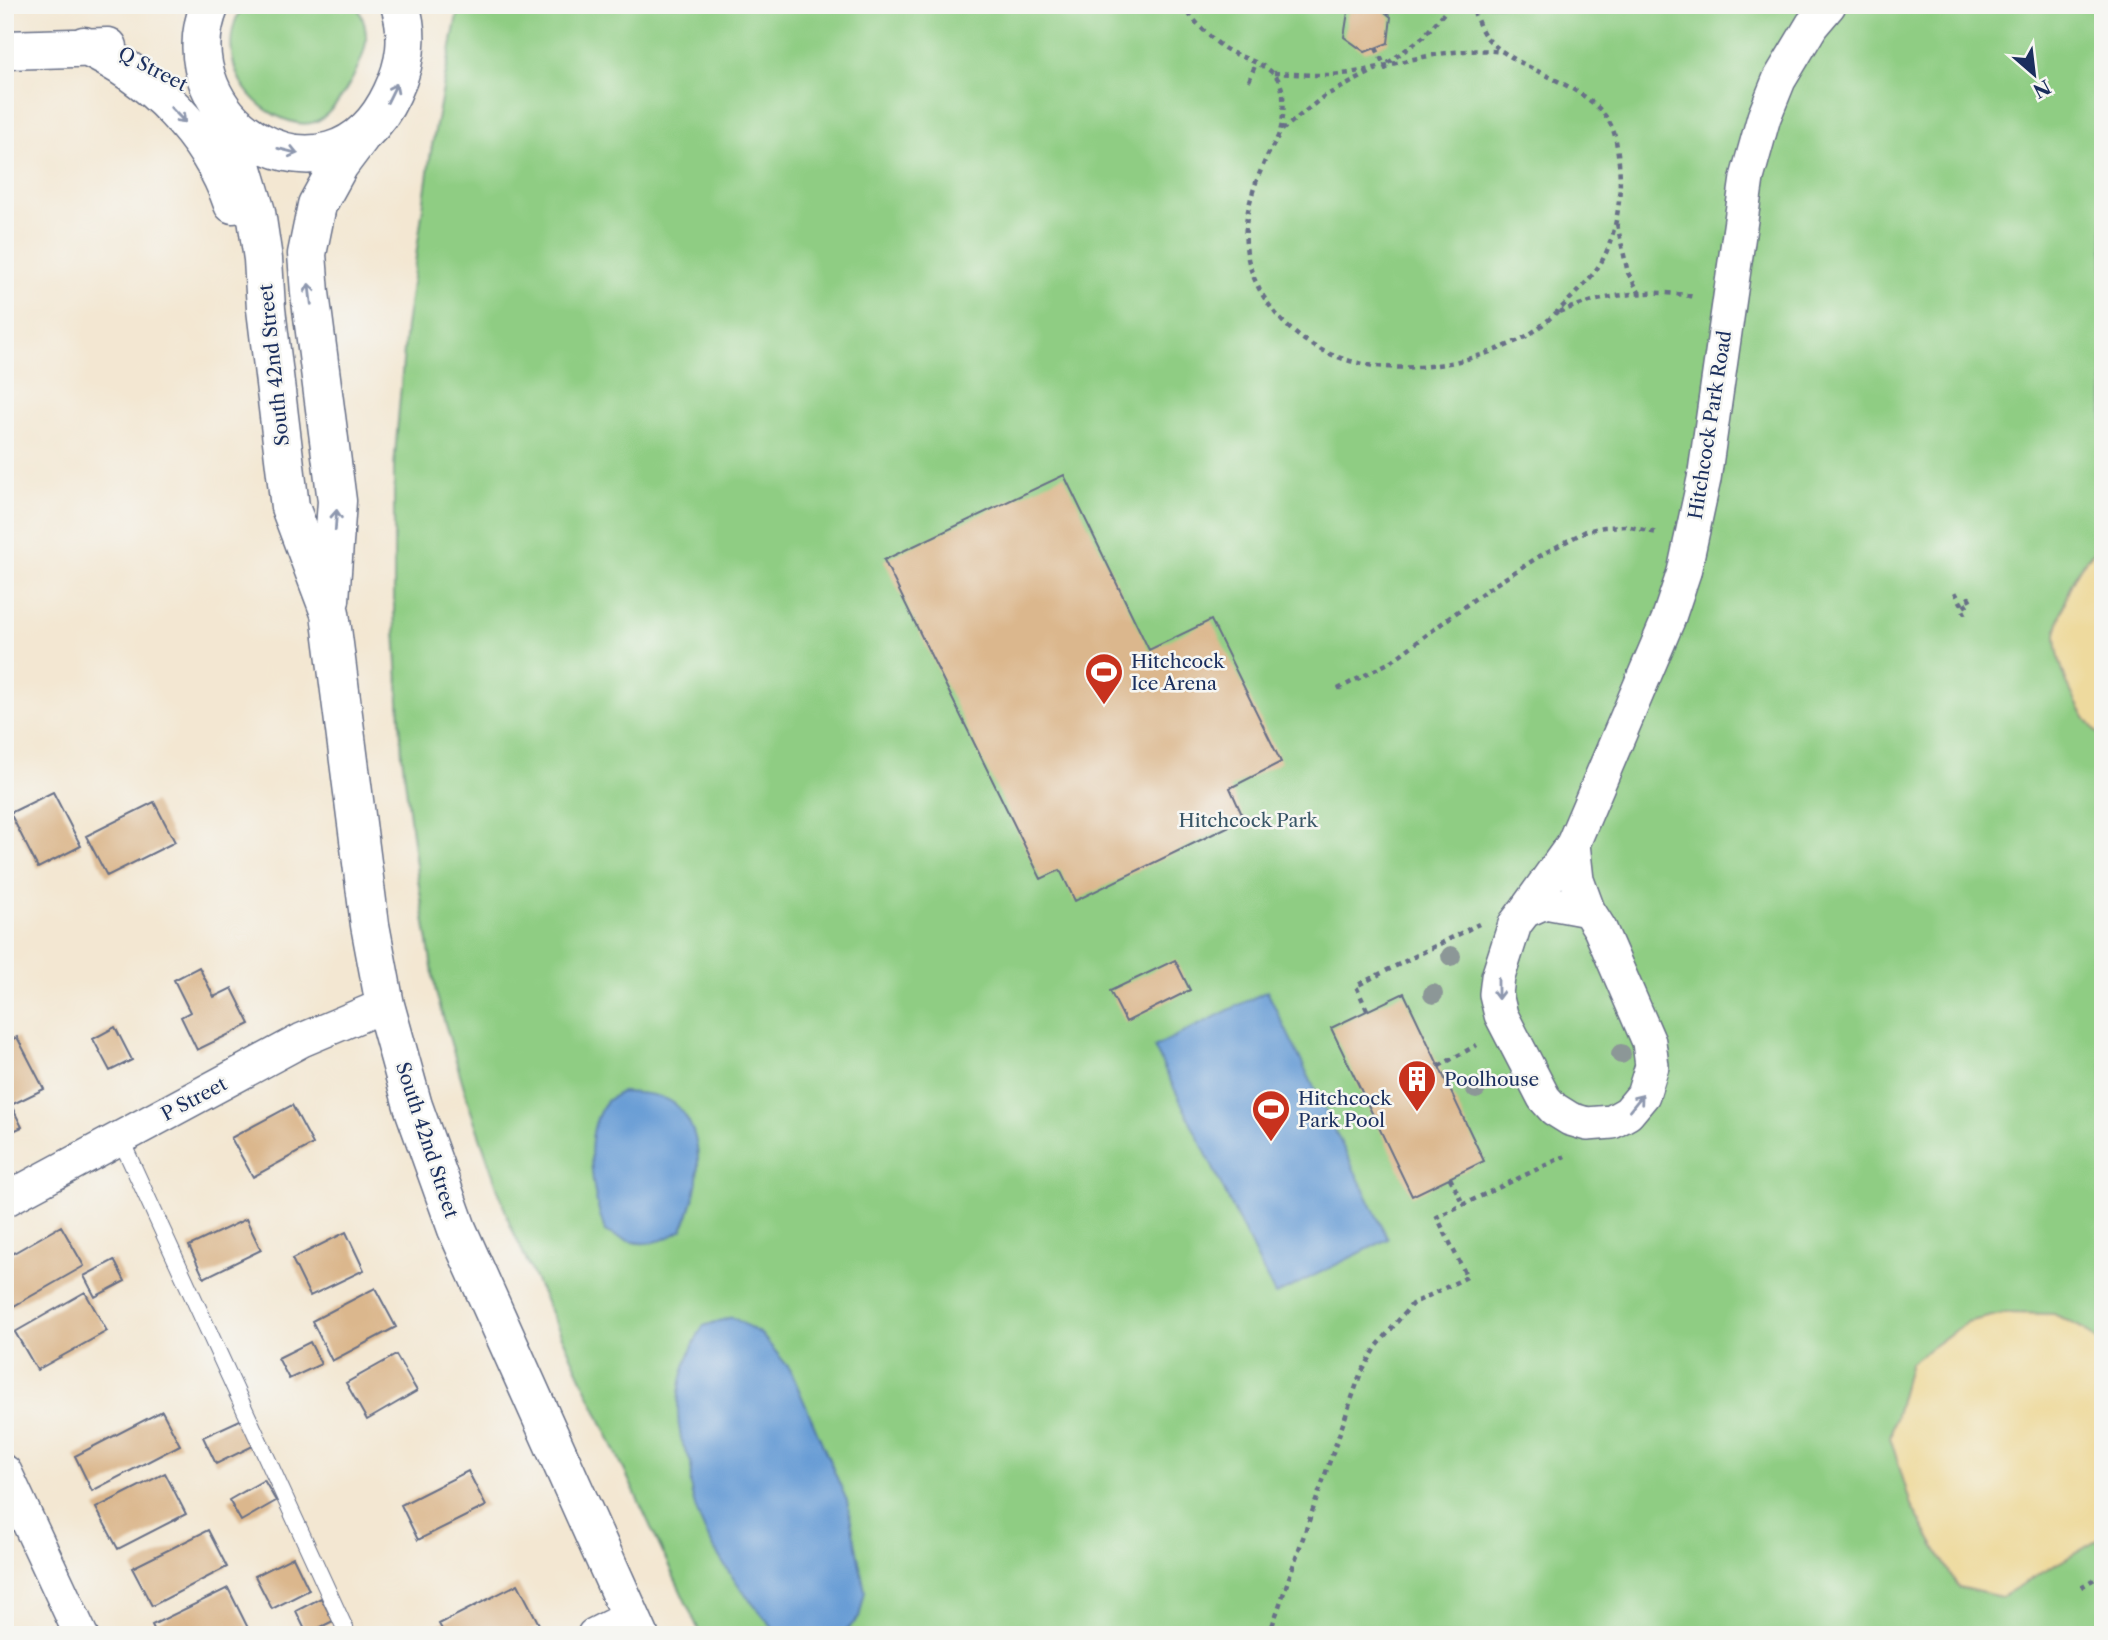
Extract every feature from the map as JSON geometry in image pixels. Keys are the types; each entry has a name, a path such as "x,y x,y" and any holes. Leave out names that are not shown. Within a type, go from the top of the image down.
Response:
{"main road":[{"name":"South 42nd Street","path":"209,5 203,21 203,62 256,212 290,507 330,613"},
{"path":"404,23 424,5"},
{"name":"South 42nd Street","path":"404,23 400,75 387,103 339,164 317,205 307,254 337,501 330,613 367,901 385,1005 413,1106 457,1229 635,1625"},
{"path":"84,46 105,55 154,90 200,139 217,165 228,190 266,309"},
{"name":"Q Street","path":"17,49 111,47 134,54 221,108 244,133 266,145 295,154 326,154 344,148 359,137"}],"street":[{"name":"Hitchcock Park Road","path":"1573,844 1577,880 1588,910 1600,929 1649,1042 1652,1066 1643,1096 1628,1113 1612,1122 1594,1124 1570,1119 1554,1109 1544,1098 1501,1015 1496,994 1498,977 1515,924 1573,844 1668,620 1684,572 1704,479 1747,178 1764,117 1779,80 1812,25 1829,5"},
{"path":"1525,911 1545,902 1588,910"},
{"name":"P Street","path":"5,1200 302,1041 385,1005"},
{"path":"5,1472 80,1635"},
{"path":"594,1635 635,1625"}],"lane":[{"path":"120,1138 348,1635"}],"path":[{"path":"1182,5 1225,49 1274,73 1347,74 1385,68 1423,37 1451,5"},
{"path":"1471,5 1487,38 1504,52 1594,104 1608,118 1616,138 1620,194 1617,223 1605,255 1584,285 1526,337 1471,359 1437,365 1400,367 1358,363 1326,353 1298,336 1277,316 1262,295 1251,274 1244,246 1253,191 1264,162 1281,132 1323,97 1385,68 1415,58 1480,49 1504,52"},
{"path":"1376,48 1385,68"},
{"path":"1249,81 1256,63"},
{"path":"1274,73 1281,86 1281,132"},
{"path":"1617,223 1628,272 1640,294"},
{"path":"1555,313 1583,303 1640,294 1689,296 1729,305"},
{"path":"1338,689 1392,661 1485,591 1543,554 1586,531 1626,526 1648,531"},
{"path":"1955,592 1961,603 1969,598 1971,602 1962,608 1965,614"},
{"path":"1439,1066 1509,1030"},
{"path":"1269,1635 1360,1375 1377,1346 1412,1304 1467,1277 1437,1217 1585,1145 1594,1124"},
{"path":"1450,1178 1463,1204"},
{"path":"2081,1587 2103,1574"}],"green space":[{"path":"243,5 357,5 366,31 364,51 346,89 329,112 320,119 302,124 279,117 261,106 241,82 232,52 232,36"},
{"name":"Hitchcock Park","path":"459,5 2103,5 2103,1635 701,1635 511,1227 470,1108 436,993 417,873 402,756 394,611 394,467 406,326 431,151"}],"sand":[{"path":"2103,546 2103,738 2086,718 2071,691 2060,662 2056,635 2075,576 2087,559"},
{"path":"2005,1313 2054,1314 2084,1329 2103,1346 2103,1537 2001,1597 1958,1587 1911,1505 1890,1437 1910,1363 1967,1322"}],"water":[{"name":"Hitchcock Park Pool","path":"1267,991 1388,1239 1275,1295 1154,1047"},
{"path":"621,1092 651,1095 673,1102 688,1120 694,1135 698,1167 693,1200 682,1230 662,1240 635,1242 605,1231 596,1200 591,1165 594,1130 607,1101"},
{"path":"732,1317 761,1334 790,1369 847,1501 865,1591 859,1618 841,1635 779,1634 727,1569 698,1514 691,1491 691,1463 682,1441 679,1423 681,1380 703,1326"}],"building":[{"path":"1364,5 1376,5 1391,17 1388,43 1365,52 1344,37 1348,12"},
{"name":"Hitchcock Ice Arena","path":"1064,475 1149,650 1211,620 1281,762 1230,788 1244,819 1075,901 1060,870 1041,879 884,560"},
{"path":"53,792 81,846 38,868 10,813"},
{"path":"154,802 175,842 107,876 86,836"},
{"path":"1175,960 1190,990 1126,1022 1110,991"},
{"path":"199,967 214,997 232,988 250,1024 197,1050 181,1017 190,1012 174,980"},
{"name":"Poolhouse","path":"1404,993 1484,1161 1412,1196 1331,1028"},
{"path":"115,1027 132,1060 110,1071 93,1039"},
{"path":"17,1037 44,1089 11,1105 22,1127 5,1135 5,1043"},
{"path":"292,1105 313,1144 253,1177 231,1138"},
{"path":"246,1219 261,1250 204,1278 189,1246"},
{"path":"61,1226 84,1266 5,1311 5,1258"},
{"path":"346,1232 364,1270 310,1296 292,1259"},
{"path":"114,1260 125,1281 95,1297 84,1276"},
{"path":"375,1288 396,1327 332,1361 312,1321"},
{"path":"85,1292 107,1331 37,1370 15,1332"},
{"path":"310,1342 321,1364 289,1379 278,1358"},
{"path":"396,1355 417,1391 367,1420 346,1383"},
{"path":"162,1411 180,1445 92,1491 75,1456"},
{"path":"242,1419 255,1445 216,1464 203,1437"},
{"path":"468,1471 486,1506 418,1540 401,1505"},
{"path":"165,1473 186,1514 118,1549 96,1508"},
{"path":"264,1480 276,1501 241,1521 229,1500"},
{"path":"208,1530 227,1567 152,1606 132,1568"},
{"path":"293,1557 309,1590 272,1609 255,1576"},
{"path":"518,1584 540,1626 522,1635 445,1635 439,1624"},
{"path":"228,1588 248,1628 235,1635 157,1635 152,1625"},
{"path":"321,1598 333,1621 307,1634 296,1611"}],"place":[{"name":"Hitchcock Ice Arena","path":"1104,706"},
{"name":"Poolhouse","path":"1417,1113"},
{"name":"Hitchcock Park Pool","path":"1271,1143"}]}
